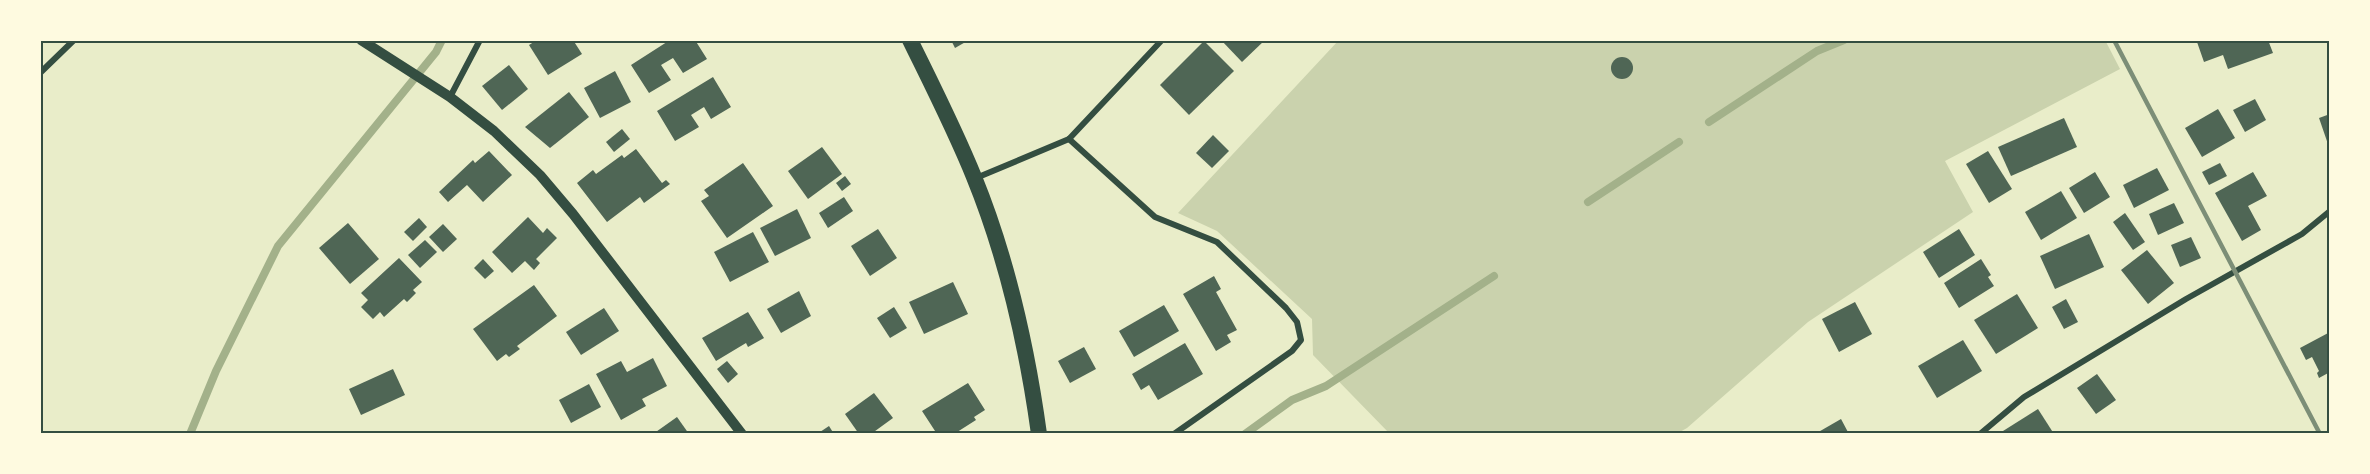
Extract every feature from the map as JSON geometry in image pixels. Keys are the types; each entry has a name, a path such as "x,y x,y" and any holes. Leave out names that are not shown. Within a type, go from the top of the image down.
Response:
{"highway":[{"path":"910,40 937,93 975,179 1002,260 1025,352 1039,434"}],"street":[{"path":"40,73 74,40"},
{"path":"361,40 450,97 494,131 540,175 573,214 742,434"},
{"path":"450,97 480,40"},
{"path":"975,179 1069,139 1162,40"},
{"path":"1069,139 1155,217 1217,242 1286,308 1297,322 1301,340 1293,351 1174,434"},
{"path":"1980,434 2024,397 2302,234 2330,211"}],"green space":[{"path":"2105,40 2120,69 1945,161 1973,212 1808,322 1687,428 1678,433 1389,433 1313,355 1312,319 1217,231 1178,213 1338,41"}],"building":[{"path":"537,40 573,40 582,54 548,75 529,45"},
{"path":"670,40 695,40 707,59 683,73 673,58 661,65 671,80 649,93 631,65"},
{"path":"951,40 969,40 955,48"},
{"path":"1221,40 1265,40 1242,62"},
{"path":"2201,40 2268,40 2273,53 2228,69 2223,55 2204,62 2197,42"},
{"path":"1204,41 1234,71 1189,115 1160,85"},
{"path":"1622,57 1632,64 1633,68 1626,78 1622,79 1612,72 1611,68 1618,58"},
{"path":"509,65 528,89 502,110 482,86"},
{"path":"615,71 631,102 600,118 584,88"},
{"path":"713,77 731,107 711,119 704,107 691,115 699,127 675,141 657,111"},
{"path":"569,92 589,117 550,148 525,127"},
{"path":"2255,99 2266,120 2245,132 2233,110"},
{"path":"2218,109 2235,138 2202,157 2185,128"},
{"path":"2330,114 2330,147 2329,147 2319,118"},
{"path":"2064,118 2077,147 2011,176 1998,147"},
{"path":"622,129 630,139 614,152 606,142"},
{"path":"1213,135 1229,151 1212,168 1196,153"},
{"path":"822,147 842,174 808,199 788,171"},
{"path":"636,149 662,183 666,180 670,184 644,203 640,197 607,222 577,183 593,170 596,174 622,155 624,158"},
{"path":"489,151 512,175 483,202 467,185 448,202 439,192 473,160 475,163"},
{"path":"1988,151 2012,189 1989,203 1966,164"},
{"path":"743,163 773,206 727,238 701,201 709,196 704,190"},
{"path":"2220,163 2227,176 2209,185 2202,172"},
{"path":"2157,168 2169,190 2134,208 2123,185"},
{"path":"2095,172 2110,197 2084,213 2069,188"},
{"path":"2253,172 2267,196 2248,206 2261,230 2242,241 2215,193"},
{"path":"845,176 851,184 842,191 836,183"},
{"path":"2061,191 2077,218 2041,240 2025,212"},
{"path":"844,197 853,211 828,228 819,213"},
{"path":"2174,203 2184,223 2158,235 2149,214"},
{"path":"797,209 811,238 775,256 760,228"},
{"path":"2125,213 2145,242 2133,250 2113,222"},
{"path":"528,217 543,233 547,228 557,238 536,259 540,263 534,270 525,261 512,273 492,252"},
{"path":"419,218 427,227 413,241 404,232"},
{"path":"348,223 379,259 350,284 319,248"},
{"path":"443,224 457,239 443,252 429,237"},
{"path":"878,229 897,258 870,276 851,246"},
{"path":"1959,229 1975,255 1939,278 1923,252"},
{"path":"753,232 769,262 730,282 714,252"},
{"path":"2089,234 2104,267 2055,289 2040,256"},
{"path":"2191,237 2201,258 2180,267 2171,245"},
{"path":"425,240 437,252 420,268 408,255"},
{"path":"2147,250 2174,283 2148,304 2121,270"},
{"path":"399,258 422,282 413,290 416,293 407,302 404,299 384,317 380,312 373,319 361,307 368,300 361,293"},
{"path":"483,259 494,271 485,279 474,268"},
{"path":"1981,259 1991,275 1988,277 1994,286 1959,308 1944,283"},
{"path":"1214,276 1221,289 1216,292 1237,330 1227,335 1231,342 1216,351 1183,294"},
{"path":"953,282 968,314 924,334 909,302"},
{"path":"534,285 557,316 517,346 520,349 509,357 506,354 497,361 473,329"},
{"path":"799,291 811,316 781,333 767,309"},
{"path":"2017,294 2038,328 1996,354 1974,320"},
{"path":"2066,299 2078,322 2064,329 2052,307"},
{"path":"1855,302 1872,334 1839,352 1822,319"},
{"path":"1164,305 1179,331 1134,357 1119,331"},
{"path":"894,307 907,328 890,338 877,318"},
{"path":"604,308 619,331 581,355 566,332"},
{"path":"748,312 764,338 748,347 746,343 716,361 702,338"},
{"path":"2330,332 2330,372 2319,378 2317,373 2319,371 2312,357 2306,360 2300,348"},
{"path":"1963,340 1982,371 1937,398 1918,366"},
{"path":"1185,343 1203,374 1158,400 1149,385 1141,390 1132,374"},
{"path":"1084,347 1096,369 1070,383 1058,361"},
{"path":"653,358 667,386 642,399 646,406 621,420 596,374 621,361 627,372"},
{"path":"727,361 738,374 728,383 717,369"},
{"path":"393,369 405,395 361,415 349,389"},
{"path":"2097,374 2116,400 2096,414 2077,388"},
{"path":"968,383 985,410 974,417 976,420 954,434 937,434 922,411"},
{"path":"589,384 601,407 571,423 559,400"},
{"path":"874,393 893,418 871,434 859,434 845,414"},
{"path":"2038,409 2054,434 2004,434 2003,431"},
{"path":"677,417 689,434 653,434"},
{"path":"1841,419 1849,434 1815,434"},
{"path":"829,426 834,434 817,434"}],"waterway":[{"path":"190,434 216,371 278,246 436,52 442,40"},
{"path":"1709,122 1817,51 1844,40"},
{"path":"1588,202 1679,142"},
{"path":"1245,434 1292,400 1326,386 1494,276"}],"railway":[{"path":"2114,40 2320,434"}]}
